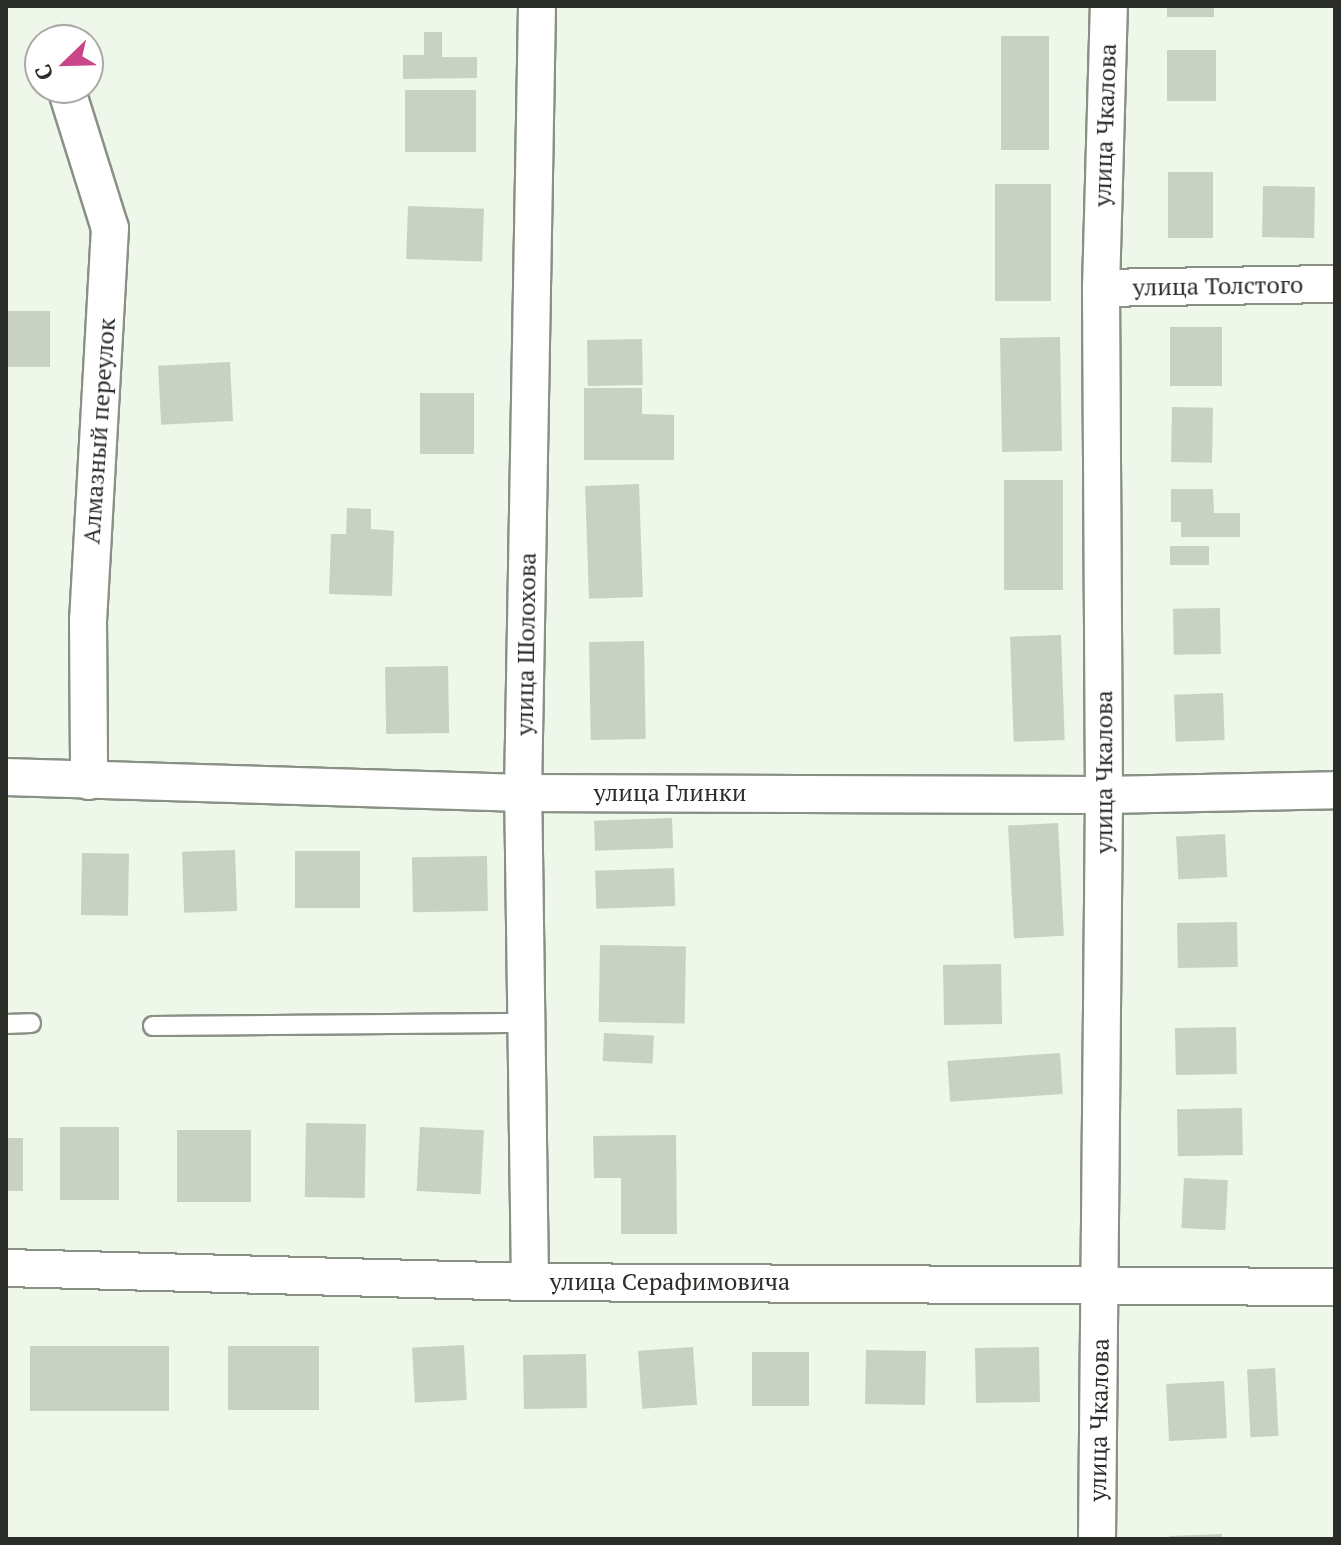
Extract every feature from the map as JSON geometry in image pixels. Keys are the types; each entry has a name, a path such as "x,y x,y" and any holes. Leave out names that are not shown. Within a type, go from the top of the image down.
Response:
{"street":[{"name":"улица Шолохова","path":"530,1282 523,793 537,6"},
{"name":"улица Чкалова","path":"1097,1539 1102,1284 1104,795 1101,288 1109,6"},
{"name":"Алмазный переулок","path":"71,104 110,228 89,603 89,781"},
{"name":"улица Толстого","path":"1101,288 1335,284"},
{"name":"улица Глинки","path":"6,777 523,793 1104,795 1335,790"},
{"name":"улица Серафимовича","path":"6,1268 530,1282 1335,1287"}],"lane":[{"path":"6,1024 31,1023"},
{"path":"153,1026 526,1023"}],"building":[{"path":"1167,6 1214,6 1214,17 1167,17"},
{"path":"424,32 442,32 442,57 477,57 477,78 403,79 403,55 424,55"},
{"path":"1001,36 1049,36 1049,150 1001,150"},
{"path":"1167,50 1216,50 1216,101 1167,101"},
{"path":"405,90 476,90 476,152 405,152"},
{"path":"1168,172 1213,172 1213,238 1168,238"},
{"path":"995,184 1051,184 1051,301 995,301"},
{"path":"1263,186 1315,187 1314,238 1262,237"},
{"path":"408,206 484,209 482,262 406,259"},
{"path":"6,311 50,311 50,367 6,367"},
{"path":"1170,327 1222,327 1222,386 1170,386"},
{"path":"1060,337 1062,451 1002,452 1000,338"},
{"path":"642,339 643,385 588,386 587,340"},
{"path":"230,362 233,421 161,425 158,366"},
{"path":"584,388 642,388 642,414 674,415 674,460 584,460"},
{"path":"420,393 474,393 474,454 420,454"},
{"path":"1172,407 1213,408 1212,463 1171,462"},
{"path":"1004,480 1063,480 1063,590 1004,590"},
{"path":"639,484 643,597 589,599 585,486"},
{"path":"1171,489 1213,489 1214,513 1240,513 1240,537 1181,537 1181,522 1171,522"},
{"path":"347,508 371,509 371,529 394,531 392,596 329,594 331,534 346,534"},
{"path":"1170,546 1209,546 1209,565 1170,565"},
{"path":"1220,608 1221,654 1174,655 1173,609"},
{"path":"1061,635 1065,740 1014,742 1010,637"},
{"path":"644,641 646,739 591,740 589,642"},
{"path":"448,666 449,733 386,734 385,667"},
{"path":"1223,693 1225,740 1176,742 1174,695"},
{"path":"672,818 673,848 595,851 594,821"},
{"path":"1058,823 1064,936 1014,938 1008,826"},
{"path":"1225,834 1227,877 1178,880 1176,837"},
{"path":"235,850 237,911 184,913 182,852"},
{"path":"295,851 360,851 360,908 295,908"},
{"path":"82,853 129,854 128,916 81,915"},
{"path":"487,856 488,911 413,912 412,857"},
{"path":"674,868 675,906 596,909 595,871"},
{"path":"1237,922 1238,967 1178,968 1177,923"},
{"path":"600,945 686,947 685,1023 599,1022"},
{"path":"1001,964 1002,1024 944,1025 943,965"},
{"path":"1236,1027 1237,1074 1176,1075 1175,1028"},
{"path":"604,1033 654,1036 652,1064 603,1061"},
{"path":"1060,1053 1063,1094 950,1102 947,1061"},
{"path":"1242,1108 1243,1155 1178,1156 1177,1109"},
{"path":"306,1123 366,1124 365,1198 305,1197"},
{"path":"60,1127 119,1127 119,1200 60,1200"},
{"path":"420,1127 484,1130 481,1194 417,1191"},
{"path":"177,1130 251,1130 251,1202 177,1202"},
{"path":"676,1135 677,1234 621,1234 621,1178 594,1178 593,1136"},
{"path":"6,1138 23,1138 23,1191 6,1191"},
{"path":"1184,1178 1228,1180 1225,1230 1181,1228"},
{"path":"464,1345 467,1400 415,1403 412,1348"},
{"path":"30,1346 169,1346 169,1411 30,1411"},
{"path":"228,1346 319,1346 319,1410 228,1410"},
{"path":"693,1347 697,1405 642,1409 638,1351"},
{"path":"1039,1347 1040,1402 976,1403 975,1348"},
{"path":"866,1350 926,1351 925,1405 865,1404"},
{"path":"752,1352 809,1352 809,1406 752,1406"},
{"path":"586,1354 587,1408 524,1409 523,1355"},
{"path":"1275,1368 1279,1436 1251,1437 1247,1369"},
{"path":"1224,1381 1227,1438 1169,1441 1166,1384"},
{"path":"1222,1534 1222,1539 1169,1539 1169,1536"}]}
